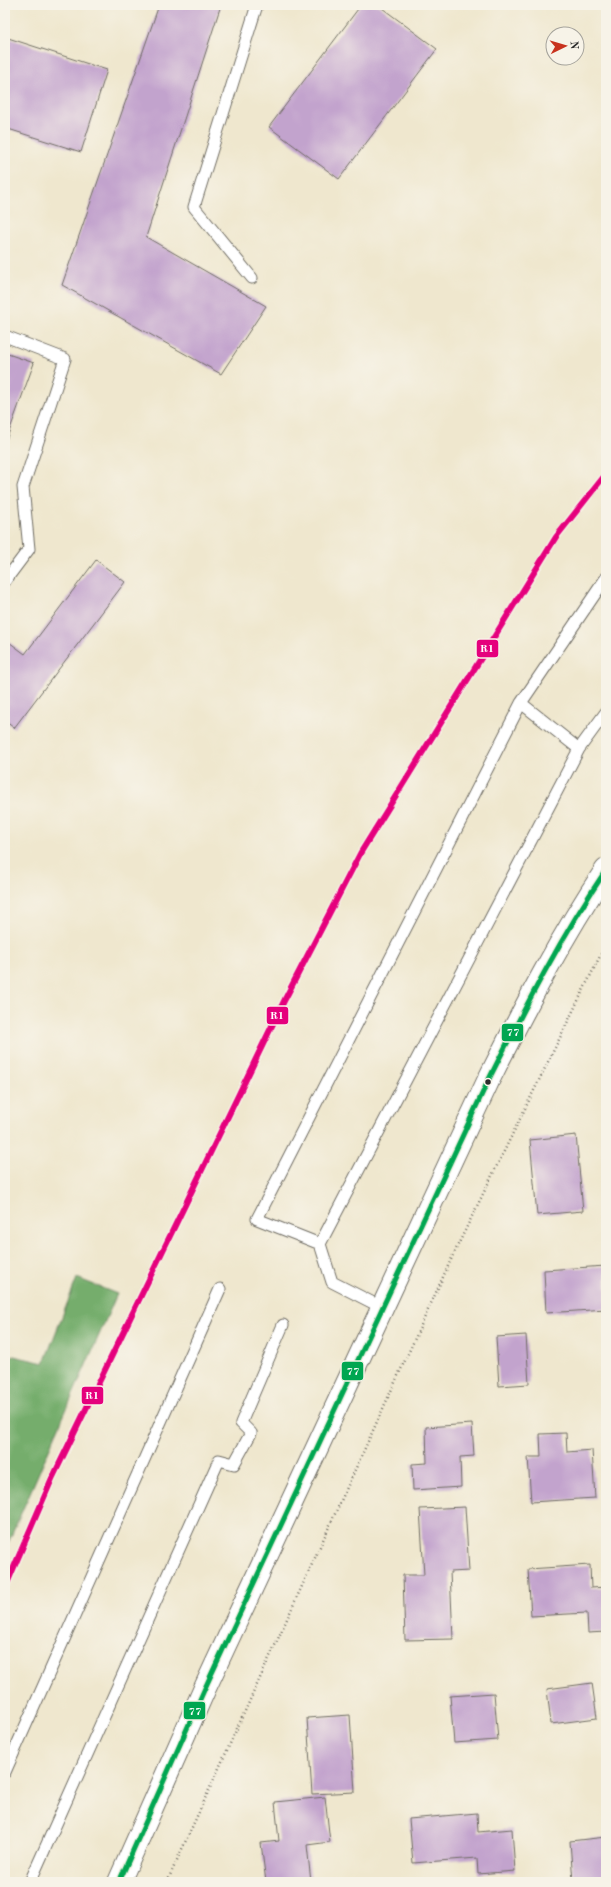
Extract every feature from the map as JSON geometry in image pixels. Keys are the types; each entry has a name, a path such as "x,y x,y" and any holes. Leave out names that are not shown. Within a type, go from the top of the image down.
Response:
{"street":[{"path":"119,1882 208,1681 490,1079 532,994 576,914 606,870"}],"lane":[{"path":"252,278 194,207 257,5"},
{"path":"5,336 65,359 23,487 29,549 5,581"},
{"path":"320,1244 257,1219 521,703 606,578"},
{"path":"521,703 579,749"},
{"path":"383,1308 332,1282 320,1244 579,749 606,712"},
{"path":"5,1772 220,1290"},
{"path":"30,1882 219,1460 234,1464 251,1433 241,1423 283,1325"}],"path":[{"path":"167,1882 454,1253 606,944"}],"green space":[{"path":"77,1278 117,1294 5,1550 5,1354 44,1363"}],"building":[{"path":"159,5 221,5 146,237 266,306 221,374 62,285"},
{"path":"361,5 378,5 437,49 339,179 269,127"},
{"path":"5,37 107,70 81,152 5,128"},
{"path":"5,353 34,363 5,443"},
{"path":"96,560 125,582 14,728 5,721 5,639 25,654"},
{"path":"576,1135 583,1211 537,1215 530,1140"},
{"path":"606,1266 606,1309 546,1313 544,1270"},
{"path":"526,1335 529,1384 499,1386 496,1337"},
{"path":"472,1424 474,1456 460,1457 461,1487 413,1490 412,1464 427,1463 426,1427"},
{"path":"566,1433 567,1452 592,1450 595,1498 531,1502 528,1457 541,1457 540,1434"},
{"path":"465,1507 469,1571 450,1572 453,1639 405,1640 403,1575 424,1575 420,1509"},
{"path":"590,1565 591,1588 606,1587 606,1632 588,1633 587,1613 531,1616 528,1569"},
{"path":"592,1683 597,1718 551,1724 547,1689"},
{"path":"494,1693 498,1740 454,1743 450,1696"},
{"path":"350,1715 355,1792 312,1794 307,1718"},
{"path":"325,1797 330,1842 307,1845 311,1882 266,1882 261,1843 279,1841 275,1802"},
{"path":"477,1813 478,1832 512,1829 515,1871 478,1874 477,1858 413,1863 409,1819"},
{"path":"606,1837 606,1882 573,1882 570,1841"}],"transit line":[{"name":"R1","path":"5,1588 52,1479 285,999 361,852 556,537 606,474"},
{"name":"77","path":"119,1882 205,1688 489,1079 530,999 559,947 606,870"}]}
